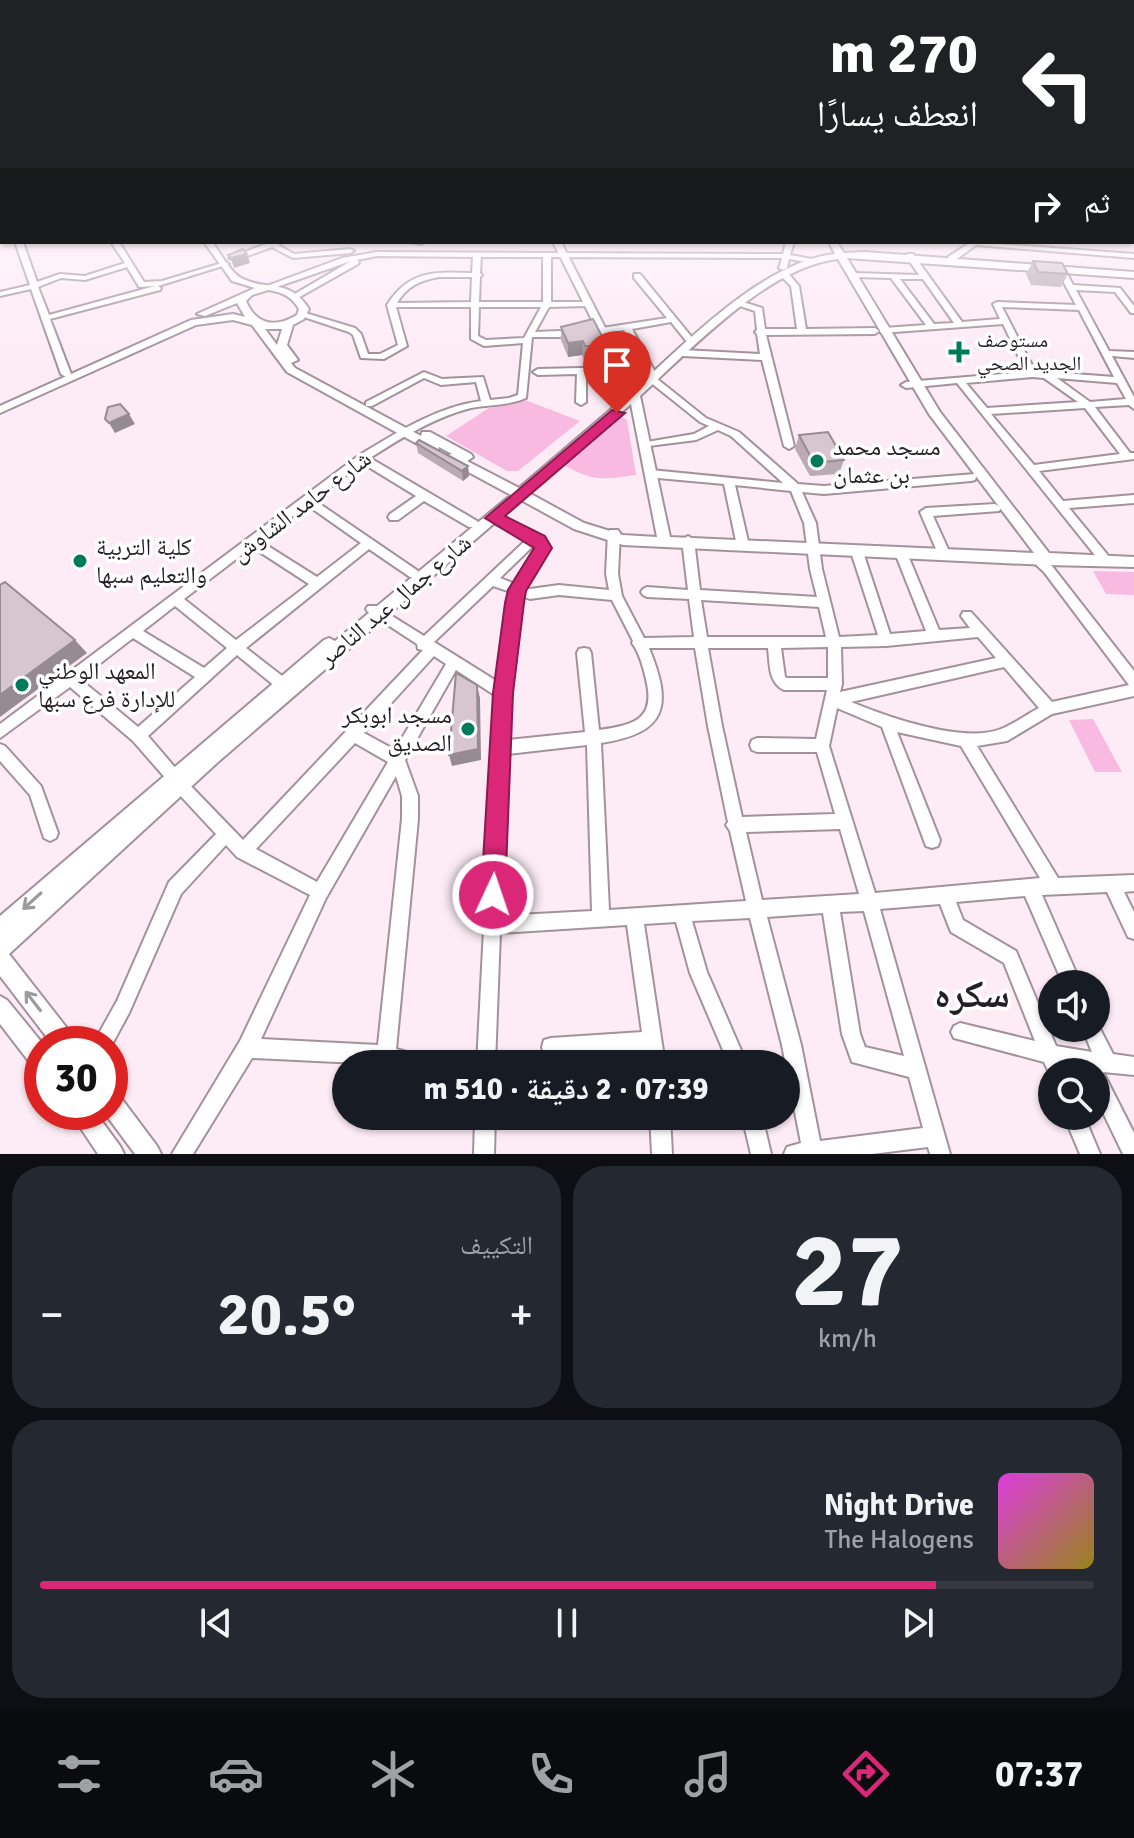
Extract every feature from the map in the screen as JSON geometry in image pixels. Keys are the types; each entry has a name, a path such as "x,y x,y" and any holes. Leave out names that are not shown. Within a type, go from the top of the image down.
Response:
{"main road":[{"path":"0,410 194,322 221,317 255,324 288,325 302,315 304,309 293,294 240,283 202,246"},
{"path":"210,246 255,324 291,370 522,491 579,526 613,535 688,542 814,548 942,549 1041,559 1134,556"},
{"path":"559,246 634,393 664,539"},
{"path":"835,249 854,275 880,331"},
{"path":"835,249 911,385 971,477 1041,559"},
{"name":"شارع جمال عبد الناصر","path":"835,249 1134,274"},
{"name":"شارع جمال عبد الناصر","path":"0,948 281,683 493,518 690,340 784,266 835,249 1134,274"},
{"name":"شارع جمال عبد الناصر","path":"652,377 743,304 784,266"},
{"path":"0,403 238,297 267,288"},
{"path":"288,325 282,345 293,360 408,430"},
{"path":"911,385 1041,559"},
{"name":"شارع جمال عبد الناصر","path":"0,929 375,612 473,524 522,491 617,413 634,393"},
{"path":"617,413 639,417"},
{"path":"613,535 688,542 742,541 857,552 1134,562"},
{"path":"0,959 51,1026"},
{"path":"0,1007 24,1037"},
{"path":"128,1126 149,1154"},
{"path":"94,1130 112,1154"}],"street":[{"path":"20,246 66,374"},
{"path":"118,246 138,284 163,283"},
{"path":"46,318 147,292 163,283 269,246"},
{"path":"280,246 290,256 350,251 367,255 563,254 784,266"},
{"path":"376,246 377,254"},
{"path":"415,246 418,255"},
{"path":"482,246 473,333 478,341 560,334"},
{"path":"789,246 784,266 795,286 802,332"},
{"path":"953,258 970,246"},
{"path":"1018,246 1134,256"},
{"path":"1101,246 1106,254"},
{"path":"267,288 350,251"},
{"path":"528,337 546,306 547,254"},
{"path":"293,294 367,255"},
{"path":"910,256 960,325"},
{"path":"0,294 60,276 85,278 130,264"},
{"path":"984,411 1133,404 1060,268"},
{"path":"293,294 294,281 307,272"},
{"path":"391,305 404,287 419,277 478,275"},
{"path":"854,275 925,277"},
{"path":"637,276 690,340"},
{"path":"895,278 932,327"},
{"path":"1070,287 1117,290 1134,311"},
{"path":"391,305 478,302 546,306 589,304"},
{"path":"1032,374 996,306 1001,302 1081,308"},
{"path":"743,304 759,310 759,332 789,446"},
{"path":"302,315 352,330 357,334 362,354 373,358 403,346 391,305"},
{"path":"602,331 674,319"},
{"path":"759,332 880,331 1005,321"},
{"path":"627,327 652,377 716,427 735,434 795,487 810,523 834,642 833,692 822,746 870,902 937,1145 803,1152 799,1130"},
{"name":"شارع حامد الشاوش","path":"0,732 362,458 408,430 486,403 514,400 525,393 528,337"},
{"path":"683,353 765,357"},
{"path":"1105,353 1134,355"},
{"path":"538,372 622,370"},
{"path":"581,402 582,371"},
{"path":"911,385 1032,374 1120,380"},
{"path":"1045,374 1088,405 1131,456"},
{"path":"369,404 424,375 441,382 480,379 486,403"},
{"path":"959,380 1102,556"},
{"path":"645,445 696,437 716,427"},
{"path":"1031,469 1131,456"},
{"path":"362,458 473,524"},
{"path":"651,474 835,489 971,477"},
{"path":"729,481 742,541"},
{"path":"394,517 424,496"},
{"path":"1062,505 1134,499"},
{"path":"307,500 414,574"},
{"path":"942,549 926,512 995,508"},
{"path":"487,1050 503,693 517,590 543,548 535,538 493,518"},
{"path":"500,748 594,737 641,726 655,709 649,670 616,596 612,574 613,535"},
{"path":"243,851 353,735 427,648 535,538"},
{"path":"253,542 318,584"},
{"path":"688,542 715,739 754,908 788,1030 790,1050"},
{"path":"138,736 236,648 369,543"},
{"path":"857,552 886,641"},
{"path":"901,553 935,637"},
{"path":"1041,559 1134,681"},
{"path":"491,580 541,595 559,590 616,596"},
{"path":"647,592 824,602"},
{"path":"176,600 281,683"},
{"path":"375,612 427,648 503,693"},
{"path":"967,616 1004,662 1049,709"},
{"path":"134,632 205,676"},
{"path":"638,643 886,641 980,632"},
{"path":"774,642 779,679 784,684 833,692 1004,662"},
{"path":"584,653 594,737 601,919"},
{"path":"182,1154 247,1048 320,892 453,664"},
{"path":"71,680 138,736 243,851 320,892"},
{"path":"833,692 887,723 966,741 1002,736 1049,709 1134,690"},
{"path":"887,723 932,840"},
{"path":"353,735 397,759 410,796 387,1050"},
{"path":"966,741 1054,886"},
{"path":"757,745 822,746"},
{"path":"0,751 36,791 50,833"},
{"path":"734,825 844,821"},
{"path":"112,1026 175,888 226,834"},
{"path":"492,925 870,902 1030,887 1134,883"},
{"path":"1112,884 1134,931"},
{"path":"1030,887 1066,970"},
{"path":"945,895 957,926 1010,957 1051,1058"},
{"path":"830,904 851,1034 859,1055 917,1069"},
{"path":"682,914 699,973 732,1050"},
{"path":"634,916 654,1050"},
{"path":"960,1032 1038,1058"},
{"path":"551,1047 653,1041"},
{"path":"247,1048 332,1052"},
{"path":"1110,1067 1134,1066"},
{"path":"1110,1100 1134,1154"},
{"path":"484,1154 485,1130"},
{"path":"661,1130 662,1154"},
{"path":"755,1130 761,1154"},
{"path":"1080,1130 1090,1154"}],"shaded area":[{"path":"525,400 580,421 518,471 507,471 446,436 489,408"},
{"path":"620,416 627,420 636,475 600,478 562,464"},
{"path":"1093,571 1134,572 1134,595 1106,594"},
{"path":"1093,719 1122,772 1095,772 1069,720"}],"building":[{"path":"243,249 247,254 231,258 228,255"},
{"path":"1033,261 1062,263 1068,274 1038,272"},
{"path":"593,319 607,346 585,346 583,341 568,343 561,327"},
{"path":"120,404 129,414 109,423 105,419 108,407"},
{"path":"828,432 844,460 814,463 799,435"},
{"path":"419,440 468,466 462,471 416,443"},
{"name":"المعهد الوطني للإدارة فرع سبها","path":"5,582 75,640 0,695 0,585"},
{"name":"مسجد ابوبكر الصديق","path":"456,673 477,685 478,749 449,755"}],"place":[{"name":"مستوصف الجديد الصحي","path":"959,352"},
{"name":"مسجد محمد بن عثمان","path":"817,461"},
{"name":"كلية التربية والتعليم سبها","path":"80,561"},
{"name":"المعهد الوطني للإدارة فرع سبها","path":"22,685"},
{"name":"مسجد ابوبكر الصديق","path":"468,729"}],"district":[{"name":"سكره","path":"972,994"}],"route":[{"path":"493,895 503,693 514,603 517,590 543,548 539,540 493,518 617,413"}]}
